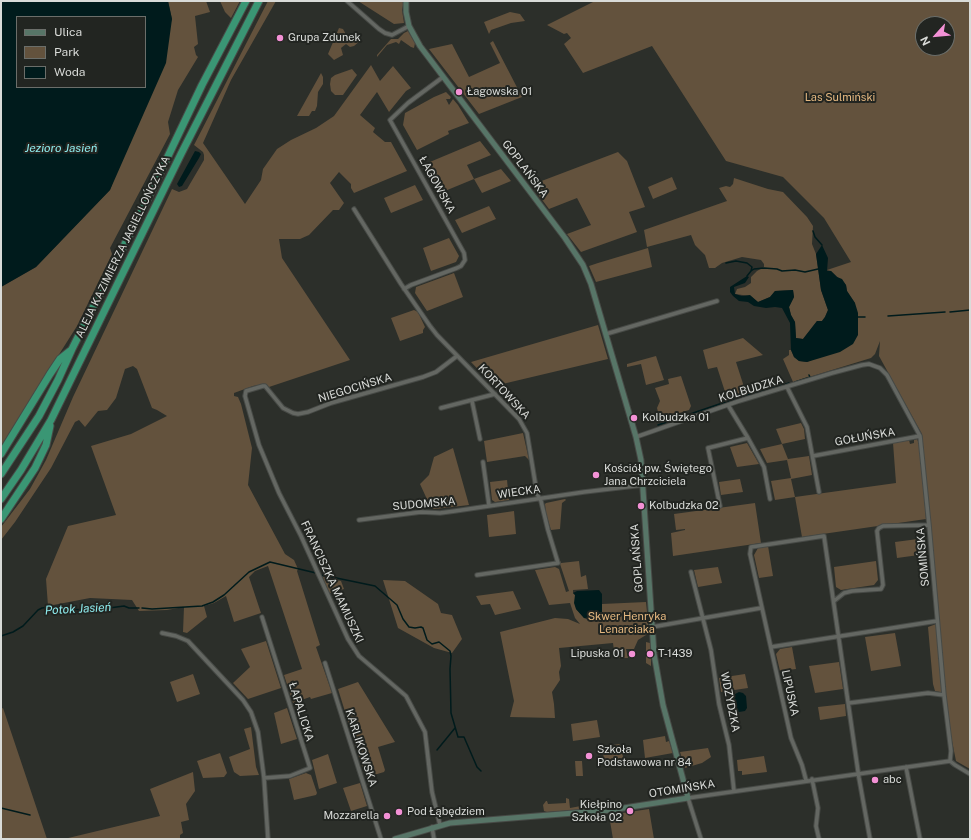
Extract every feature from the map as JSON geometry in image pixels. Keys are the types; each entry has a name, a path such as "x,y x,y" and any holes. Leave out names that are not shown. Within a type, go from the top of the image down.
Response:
{"highway":[{"name":"ALEJA KAZIMIERZA JAGIELLOŃCZYKA","path":"1,474 39,416 58,380 202,85 246,1"},
{"name":"ALEJA KAZIMIERZA JAGIELLOŃCZYKA","path":"1,499 21,470 51,420 181,154 259,1"},
{"path":"1,454 60,359 72,350"},
{"path":"1,519 35,468 46,445 51,420"}],"street":[{"path":"347,1 378,29 392,35 409,26 406,12 406,1"},
{"name":"GOPLAŃSKA","path":"409,26 420,46 565,238 579,259 591,284 636,437 641,460 654,654 663,705 700,839"},
{"name":"ŁAGOWSKA","path":"404,289 457,268 461,266 465,260 464,253 390,120 408,103 443,77"},
{"name":"KORTOWSKA","path":"354,209 404,289 430,326 457,356 519,419 527,433 537,494 540,499 558,563 477,575"},
{"path":"606,334 717,301"},
{"name":"NIEGOCIŃSKA","path":"263,386 265,386 283,408 298,414 423,377 436,372 457,356"},
{"name":"KOLBUDZKA","path":"636,437 728,405 787,387 862,365 874,366"},
{"name":"SOMIŃSKA","path":"874,366 880,368 887,376 920,436 944,695 951,751 950,761"},
{"name":"FRANCISZKA MAMUSZKI","path":"263,386 246,391 245,396 261,449 279,493 301,536 353,649 359,656 406,696 425,732 432,792 440,825"},
{"path":"787,387 807,427 819,492"},
{"path":"441,408 495,394"},
{"path":"472,401 480,439"},
{"path":"728,405 764,467 770,499"},
{"name":"GOŁUŃSKA","path":"813,456 920,436"},
{"path":"720,506 708,448 748,438"},
{"name":"WIECKA","path":"483,462 489,505 643,485"},
{"name":"SUDOMSKA","path":"359,520 420,512 440,513 489,505"},
{"path":"870,839 834,601 844,593 881,589 883,585 877,531 879,528 883,526 929,524"},
{"name":"LIPUSKA","path":"806,780 791,738 761,608 750,554 751,547 824,536 834,601"},
{"name":"WDZYDZKA","path":"691,572 702,618 712,650 719,704 729,745 734,791"},
{"path":"652,627 761,608"},
{"name":"ŁAPALICKA","path":"262,617 310,768 290,776 264,778"},
{"path":"771,647 937,621"},
{"path":"162,633 176,636 188,641 243,700 251,712 258,732 264,778 268,839"},
{"name":"KARLIKOWSKA","path":"325,663 381,839"},
{"path":"849,703 928,693 944,695"},
{"path":"950,761 970,774"},
{"name":"OTOMIŃSKA","path":"395,839 440,825 611,810 812,779 950,761"},
{"path":"906,767 920,839"},
{"path":"812,779 818,808 816,826 819,839"},
{"path":"432,827 434,839"}],"green space":[{"path":"168,1 206,1 210,12 195,16 198,44 194,47 198,57 178,90 168,122 170,134 110,248 112,254 77,326 1,446 1,287 36,267 110,190 172,19"},
{"path":"220,1 240,1 231,18 225,12"},
{"path":"268,1 276,1 231,80 203,143 245,204 261,180 263,169 277,149 291,140 316,128 334,116 371,65 380,81 393,66 411,88 406,91 389,112 377,92 360,115 375,128 373,132 385,142 391,142 407,171 354,193 351,188 351,184 339,172 330,183 344,203 339,210 333,210 309,235 300,239 279,239 282,258 350,360 269,387 265,384 253,386 234,393 234,396 238,397 241,404 252,448 248,485 285,554 294,560 298,569 297,571 320,645 316,647 332,693 311,699 310,697 293,703 284,675 302,669 268,566 255,571 249,577 261,613 234,622 226,596 214,603 204,606 207,617 187,633 183,632 184,607 167,610 139,611 132,600 90,598 48,606 46,579 68,526 116,515 91,446 131,434 167,416 152,408 137,369 133,366 125,369 116,398 107,410 98,411 85,427 79,420 75,422 51,468 15,522 1,540 1,527 30,489 46,460 73,397 172,189 179,192 187,189 204,160 203,152 194,145"},
{"path":"358,1 404,1 402,10 404,23 394,24"},
{"name":"Las Sulmiński","path":"595,1 970,1 970,769 956,761 950,731 946,696 935,691 933,684 928,627 939,623 922,434 879,356 880,341 875,354 871,358 793,382 783,359 789,355 789,350 791,350 794,357 799,361 807,362 816,358 855,303 847,291 846,285 831,271 827,270 851,262 824,218 783,177 726,161 652,46 583,73 564,44 571,38 567,33 564,34 547,25"},
{"path":"510,12 520,14 525,21 511,23 491,30 489,34 484,22"},
{"path":"339,28 343,29 348,38 356,37 360,41 354,46 350,47 346,44 341,48 343,55 334,60 328,54"},
{"path":"408,31 415,43 414,48 401,40 399,44 396,42 387,45 377,57 377,55 391,39 398,39"},
{"path":"493,41 522,97 479,114 429,49 452,44 469,77 500,63 490,43"},
{"path":"352,69 357,75 343,95 335,95 331,91 331,78"},
{"path":"321,73 323,77 323,84 318,92 315,111 312,111 309,116 297,116"},
{"path":"446,92 451,97 450,99 446,99 449,105 453,99 469,123 448,131 449,134 417,150 403,125 405,113"},
{"path":"480,141 491,155 467,165 474,179 440,193 425,164"},
{"path":"618,152 627,161 645,207 629,212 637,232 581,252 567,234 591,225 577,198 549,209 531,185"},
{"path":"501,169 511,181 482,193 474,179"},
{"path":"672,177 677,189 653,199 648,187"},
{"path":"734,178 768,189 783,192 807,217 813,226 812,244 816,254 821,290 828,310 822,321 817,321 803,339 796,338 795,322 789,307 794,297 793,290 775,291 770,297 758,302 750,296 735,294 737,289 745,287 751,283 751,277 764,267 761,260 742,257 722,263 715,268 709,268 705,255 695,245 691,235 647,247 644,230 727,201 719,188 726,186 730,187 733,184"},
{"path":"415,185 423,200 391,213 384,198"},
{"path":"489,206 496,219 462,233 455,220"},
{"path":"449,238 459,256 456,262 431,271 423,248"},
{"path":"648,248 652,267 596,282 589,266"},
{"path":"454,273 463,297 427,311 415,293 416,287"},
{"path":"414,310 418,312 425,327 423,333 400,341 391,318"},
{"path":"598,325 608,359 494,386 471,362"},
{"path":"743,338 763,355 736,362 746,393 727,398 717,367 708,369 703,350"},
{"path":"656,356 664,380 646,385 641,364 627,367 627,364"},
{"path":"681,376 691,406 689,410 660,419 657,408 660,401 655,388 669,384 668,379"},
{"path":"801,423 804,429 805,439 782,444 776,429"},
{"path":"523,433 529,460 525,456 487,462 484,441"},
{"path":"917,439 920,446 926,519 802,537 795,497 896,483 893,443 909,440 910,444 914,443 914,440"},
{"path":"747,443 759,464 737,467 730,447"},
{"path":"782,444 788,459 809,456 812,475 791,479 795,497 775,500 771,481 791,478 787,460 767,463 760,449"},
{"path":"453,448 469,505 435,509 431,508 420,484 429,475 434,457"},
{"path":"740,479 743,492 721,495 719,482"},
{"path":"507,480 509,500 495,502 492,500 490,482"},
{"path":"566,500 562,503 560,529 551,530 546,514 545,504"},
{"path":"755,503 761,543 673,556 671,533 685,530 676,530 674,514"},
{"path":"514,511 516,534 489,537 487,515"},
{"path":"918,539 919,555 897,558 895,542"},
{"path":"768,546 773,576 759,578 754,555 758,548"},
{"name":"Skwer Henryka Lenarciaka","path":"559,558 561,563 579,561 581,577 586,575 588,589 573,590 576,609 584,618 606,618 602,612 602,604 646,602 649,632 638,640 634,649 626,649 628,658 615,658 613,643 559,648 561,666 559,672 560,680 552,692 555,718 510,717 514,701 500,632 555,618 568,619 580,624 575,618 570,603 549,605 535,570 555,567 559,569 566,592 569,591"},
{"path":"876,561 878,580 874,585 841,590 836,587 834,567"},
{"path":"718,567 722,583 698,587 694,570"},
{"path":"323,577 341,581 344,589 330,593 328,592"},
{"path":"383,580 405,581 438,604 441,613 452,615 462,639 452,653 434,648 398,628"},
{"path":"513,591 521,609 495,615 490,604 481,605 476,596"},
{"path":"895,633 901,666 871,671 865,637"},
{"path":"266,641 281,688 248,699 233,683 250,667 241,649"},
{"path":"646,642 650,643 651,654 649,655 651,655 651,666 646,663"},
{"path":"792,647 796,669 780,671 776,654 780,649"},
{"path":"839,662 843,689 815,693 809,666"},
{"path":"193,674 200,694 177,702 170,682"},
{"path":"745,674 748,688 721,692 719,678"},
{"path":"358,682 395,742 378,747 385,770 384,772 367,777 365,776 338,689"},
{"path":"845,704 846,716 820,720 818,707"},
{"path":"3,708 47,839 1,839 1,709"},
{"path":"287,708 297,739 281,744 274,713"},
{"path":"597,720 600,737 573,741 571,724"},
{"path":"251,727 256,767 259,775 240,776 234,772 229,757 250,749 244,729"},
{"path":"665,736 666,742 669,741 673,753 645,758 643,740"},
{"path":"619,744 621,746 624,762 605,765 602,747"},
{"path":"708,748 711,757 702,763 685,768 680,752"},
{"path":"220,753 227,773 224,777 203,778 197,761"},
{"path":"328,754 337,783 319,789 312,760"},
{"path":"764,756 767,772 742,775 742,771 738,771 737,760"},
{"path":"575,761 582,761 583,776 576,776"},
{"path":"193,772 195,791 186,804 189,820 181,822 183,833 180,835 180,839 64,839 160,816 150,789"},
{"path":"306,773 311,775 317,793 316,795 294,800 289,779"},
{"path":"360,783 367,806 351,811 343,788"},
{"path":"566,798 569,799 570,808 608,801 609,804 622,805 601,808 544,811 543,805 546,801 548,804 566,803"},
{"path":"649,809 654,839 613,839 609,815"}],"water":[{"name":"Jezioro Jasień","path":"3,1 168,1 172,19 166,63 110,190 36,267 1,287 1,3"},
{"path":"195,151 201,154 182,186 179,187 177,184"},
{"path":"822,245 828,258 827,271 831,271 837,277 842,279 846,285 847,291 855,303 858,313 858,335 853,344 840,352 807,362 799,361 794,357 791,350 790,323 782,308 766,308 754,306 748,302 739,301 730,292 730,287 747,276 749,277 745,283 734,287 735,294 742,296 750,295 758,302 770,297 775,291 793,290 794,297 789,307 795,322 796,338 803,339 817,321 822,321 828,310 821,290 816,254"},
{"path":"599,590 602,594 602,612 606,618 584,618 576,609 574,603 575,595 573,593 577,591"},
{"path":"739,692 746,696 747,708 745,711 739,712 733,709 731,698"}],"waterway":[{"path":"813,231 815,237 822,245"},
{"path":"726,263 736,261 747,263 752,267 747,276"},
{"path":"751,271 754,269 764,268 782,271 795,270 805,272 818,269"},
{"path":"950,312 970,310"},
{"path":"888,316 945,312"},
{"path":"858,317 865,317"},
{"path":"795,382 810,377 809,375"},
{"path":"773,388 789,383"},
{"path":"755,393 769,389"},
{"path":"738,398 751,394"},
{"path":"658,425 734,399"},
{"name":"Potok Jasień","path":"142,608 152,609 202,606 213,602 224,595 249,572 270,562 316,573"},
{"path":"322,575 375,586 397,605 403,619 409,627 423,628 427,640 432,644 439,642 450,651 451,713 458,737 464,737 477,767 481,771"},
{"name":"Potok Jasień","path":"1,636 13,632 23,626 38,610 42,608 50,607 83,610 101,606 109,608 124,606 129,608 139,608"},
{"path":"437,750 455,728"},
{"path":"1,808 30,815"}],"place":[{"name":"Grupa Zdunek","path":"280,38"},
{"name":"Łagowska 01","path":"459,92"},
{"name":"Kolbudzka 01","path":"634,418"},
{"name":"Kościół pw. Świętego Jana Chrzciciela","path":"596,475"},
{"name":"Kolbudzka 02","path":"641,506"},
{"name":"Lipuska 01","path":"632,654"},
{"name":"T-1439","path":"650,654"},
{"name":"Szkoła Podstawowa nr 84","path":"589,756"},
{"name":"abc","path":"875,780"},
{"name":"Kiełpino Szkoła 02","path":"630,811"},
{"name":"Pod Łąbędziem","path":"399,812"},
{"name":"Mozzarella","path":"387,816"}]}
